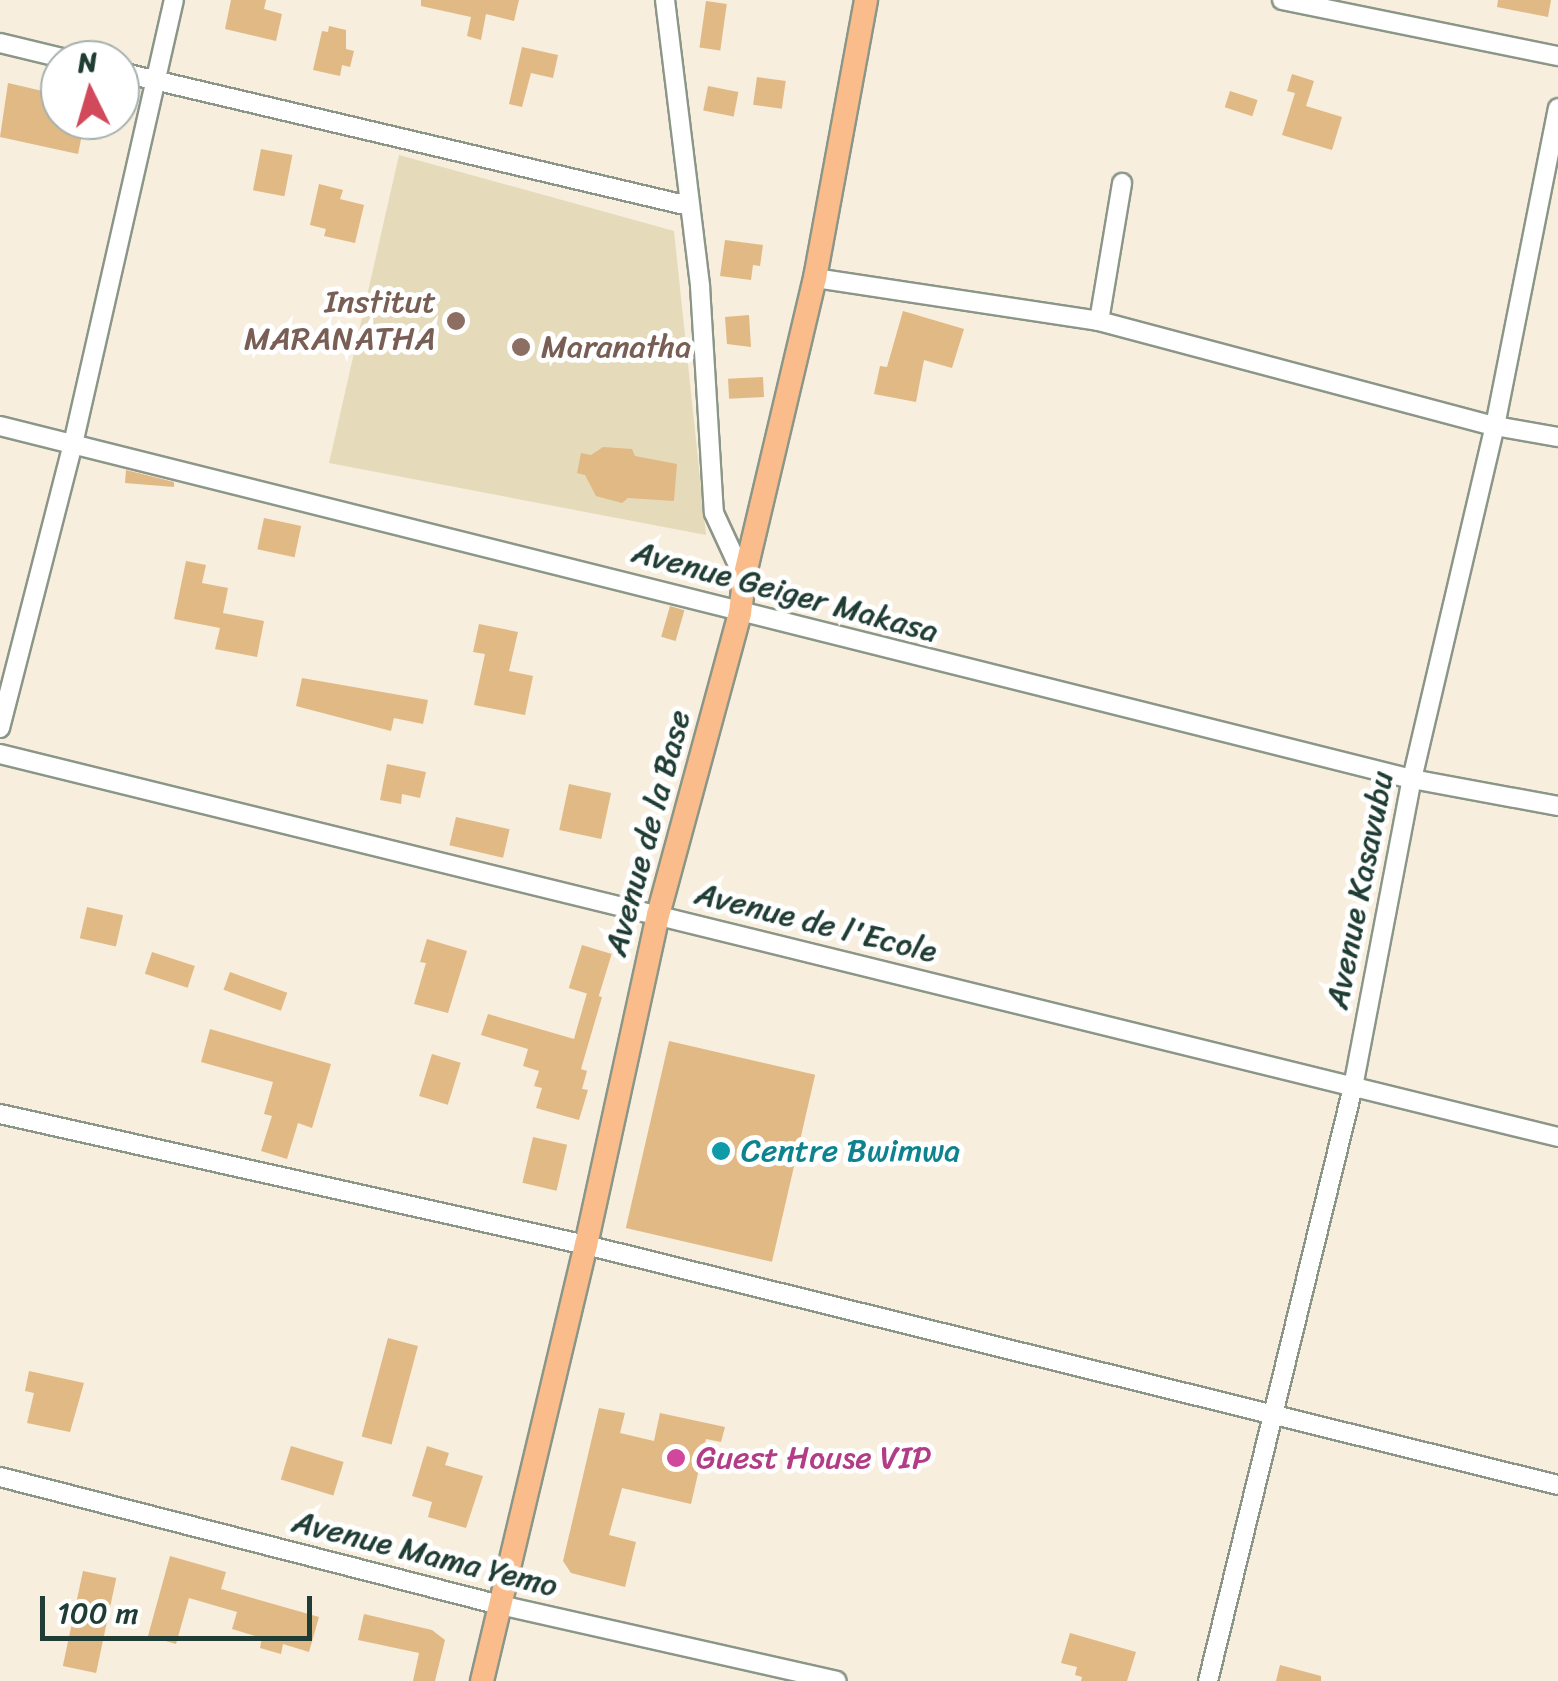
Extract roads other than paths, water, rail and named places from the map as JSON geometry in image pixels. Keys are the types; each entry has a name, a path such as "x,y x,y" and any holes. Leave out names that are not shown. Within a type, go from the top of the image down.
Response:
{"main road":[{"name":"Avenue de la Base","path":"482,1681 586,1245 658,915 740,613 744,578 815,278 866,0"}],"street":[{"path":"0,728 72,444 174,0"},
{"path":"665,0 700,286 714,513 744,578"},
{"path":"1282,0 1558,56"},
{"path":"0,43 40,53"},
{"path":"140,76 690,206"},
{"name":"Avenue Kasavubu","path":"1208,1681 1353,1087 1412,779 1495,426 1558,108"},
{"path":"1098,321 1122,184"},
{"path":"815,278 1098,321 1495,426 1558,438"},
{"name":"Avenue Geiger Makasa","path":"0,426 1412,779 1558,806"},
{"name":"Avenue de l'Ecole","path":"0,754 1558,1137"},
{"path":"0,1114 586,1245 1558,1484"},
{"name":"Avenue Mama Yemo","path":"0,1476 500,1606 837,1681"}],"place":[{"name":"Institut MARANATHA","path":"456,321"},
{"name":"Maranatha","path":"521,347"},
{"name":"Centre Bwimwa","path":"721,1151"},
{"name":"Guest House VIP","path":"676,1458"}]}
